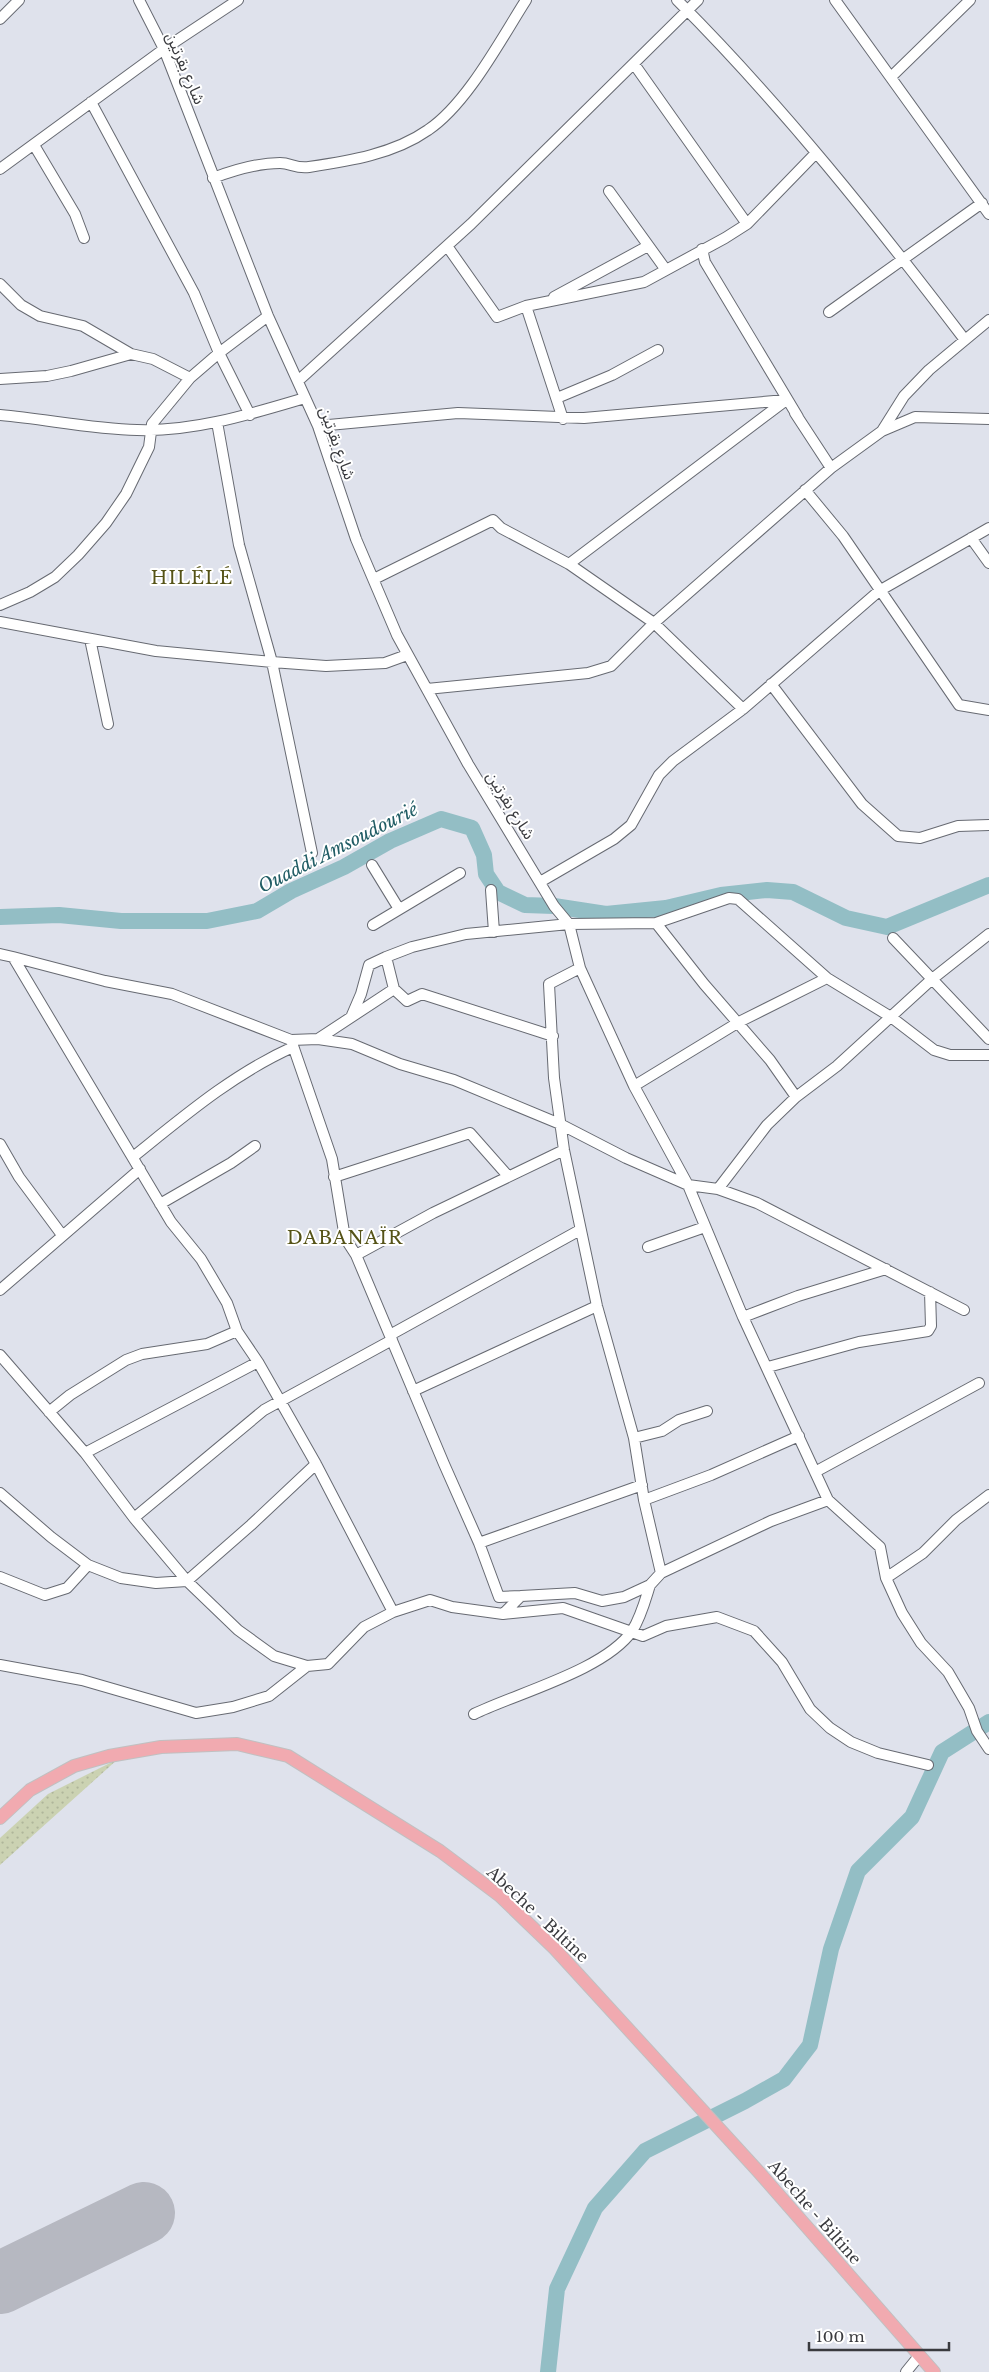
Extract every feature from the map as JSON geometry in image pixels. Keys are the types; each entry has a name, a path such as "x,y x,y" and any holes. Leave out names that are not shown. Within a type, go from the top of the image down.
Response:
{"main road":[{"name":"Abeche - Biltine","path":"0,1818 30,1790 74,1766 109,1756 152,1748 237,1744 288,1756 440,1850 500,1896 556,1949 757,2170 934,2372"}],"street":[{"path":"0,19 19,0"},
{"name":"شارع بقرتين","path":"139,0 164,49 268,316 299,380 318,426 356,539 407,655 468,764 554,906 569,924"},
{"path":"0,169 164,49 238,0"},
{"path":"213,178 256,164 282,162 299,169 349,161 407,143 430,130 467,91 526,0"},
{"path":"677,0 782,113 903,258 965,340"},
{"path":"299,380 471,224 698,0"},
{"path":"835,0 989,214"},
{"path":"891,77 970,0"},
{"path":"634,64 747,224"},
{"path":"91,102 194,293 219,353 250,415"},
{"path":"34,144 75,214 84,238"},
{"path":"447,246 498,316 526,306 644,282 747,224 815,154"},
{"path":"608,191 666,270"},
{"path":"829,312 982,203"},
{"path":"545,302 648,246"},
{"path":"702,249 704,262 798,418"},
{"path":"0,284 21,304 40,316 83,326 131,354 153,359 190,378"},
{"path":"526,306 557,398 562,419"},
{"path":"0,605 30,592 55,577 100,529 126,494 133,480 149,447 152,424 190,378 219,353 268,316"},
{"path":"882,432 904,396 929,370 989,320"},
{"path":"557,398 612,375 658,350"},
{"path":"0,379 47,376 131,354"},
{"path":"0,415 91,427 152,430 217,422 250,415 305,398"},
{"path":"786,400 831,468"},
{"path":"318,426 458,413 562,419 619,416 786,400"},
{"path":"569,564 786,400"},
{"path":"427,689 600,671 611,666 654,622 805,490 831,468 882,432 916,417 989,419"},
{"path":"217,422 239,545 272,662 312,854"},
{"path":"805,490 843,536 959,705 989,710"},
{"path":"374,579 493,520 501,528 569,564 654,622 743,708"},
{"path":"540,882 614,839 631,825 659,775 673,761 743,708 879,591 989,528"},
{"path":"970,538 989,563"},
{"path":"0,622 90,640 156,650 272,662 326,666 385,663 407,655"},
{"path":"90,640 108,724"},
{"path":"771,684 862,804 898,836 920,838 958,826 989,825"},
{"path":"372,865 399,910"},
{"path":"373,925 460,873"},
{"path":"491,890 494,932"},
{"path":"352,1016 369,966 386,957 441,938 569,924 656,923 729,898 738,899 828,978 891,1017 934,1050 950,1055 989,1055"},
{"path":"656,923 704,984 739,1022 770,1060 796,1097"},
{"path":"569,924 580,968 634,1086 688,1185 743,1317 828,1500 880,1547 886,1578 902,1613 921,1643 948,1672 969,1708 977,1731 989,1749"},
{"path":"718,1189 767,1125 796,1097 837,1066 931,980 989,935"},
{"path":"893,938 989,1039"},
{"path":"0,952 105,982 172,994 292,1043 330,1152 345,1238 356,1255 479,1543 499,1598 575,1593 602,1601 624,1597 650,1585 661,1573 771,1521 828,1500"},
{"path":"13,957 160,1204 205,1266 227,1303 237,1332 281,1400 393,1612"},
{"path":"386,957 394,989 407,1001 422,994 553,1036"},
{"path":"580,968 549,984 549,1023 553,1036 554,1078 560,1124 580,1230 597,1306 634,1438 644,1500 661,1573"},
{"path":"634,1086 739,1022 828,978"},
{"path":"318,1039 394,989"},
{"path":"133,1157 197,1105 234,1079 292,1043 318,1039 352,1044 400,1064 454,1080 560,1124 626,1158 688,1185 718,1189 758,1203 964,1310"},
{"path":"334,1176 470,1133 508,1176"},
{"path":"0,1144 19,1177 62,1235"},
{"path":"160,1204 231,1163 255,1146"},
{"path":"356,1255 434,1213 564,1150"},
{"path":"0,1290 140,1169"},
{"path":"648,1247 705,1227"},
{"path":"134,1518 264,1410 580,1230"},
{"path":"743,1317 798,1296 886,1269"},
{"path":"768,1368 859,1342 928,1331 931,1326 930,1292"},
{"path":"413,1391 597,1306"},
{"path":"49,1412 70,1396 126,1360 142,1354 207,1344 237,1332"},
{"path":"0,1354 85,1453 134,1518 187,1581 238,1630 274,1656 307,1666 328,1664 364,1627 393,1612 430,1600 452,1607 503,1614 562,1608 643,1636 666,1626 717,1617 754,1631 782,1662 810,1709 830,1728 851,1742 878,1752 928,1764"},
{"path":"85,1453 258,1362"},
{"path":"815,1472 979,1383"},
{"path":"634,1438 662,1431 679,1420 707,1410"},
{"path":"644,1500 711,1475 799,1436"},
{"path":"0,1493 51,1538 88,1565 121,1578 156,1583 187,1581 251,1525 316,1464"},
{"path":"479,1543 642,1485"},
{"path":"886,1578 923,1552 956,1520 989,1494"},
{"path":"0,1577 45,1595 67,1588 88,1565"},
{"path":"474,1714 579,1670 618,1646 631,1631 643,1609 650,1585"},
{"path":"503,1614 521,1596"},
{"path":"0,1665 82,1680 196,1713 233,1707 269,1696 307,1666"},
{"path":"906,2372 919,2356"}],"green space":[{"path":"118,1759 0,1865 0,1838 48,1794"}],"waterway":[{"name":"Ouaddi Amsoudourié","path":"0,917 59,915 121,921 207,921 257,911 291,891 344,867 390,841 441,819 472,828 484,855 486,874 498,892 525,905 554,906 606,914 666,908 721,895 767,890 793,892 846,918 887,927 989,885"},
{"path":"548,2372 557,2289 595,2208 645,2151 745,2101 784,2079 810,2045 831,1949 858,1871 912,1817 942,1752 989,1722"}],"runway":[{"path":"0,2283 144,2213"}],"district":[{"name":"HILÉLÉ","path":"192,578"},
{"name":"DABANAÏR","path":"345,1238"}]}
